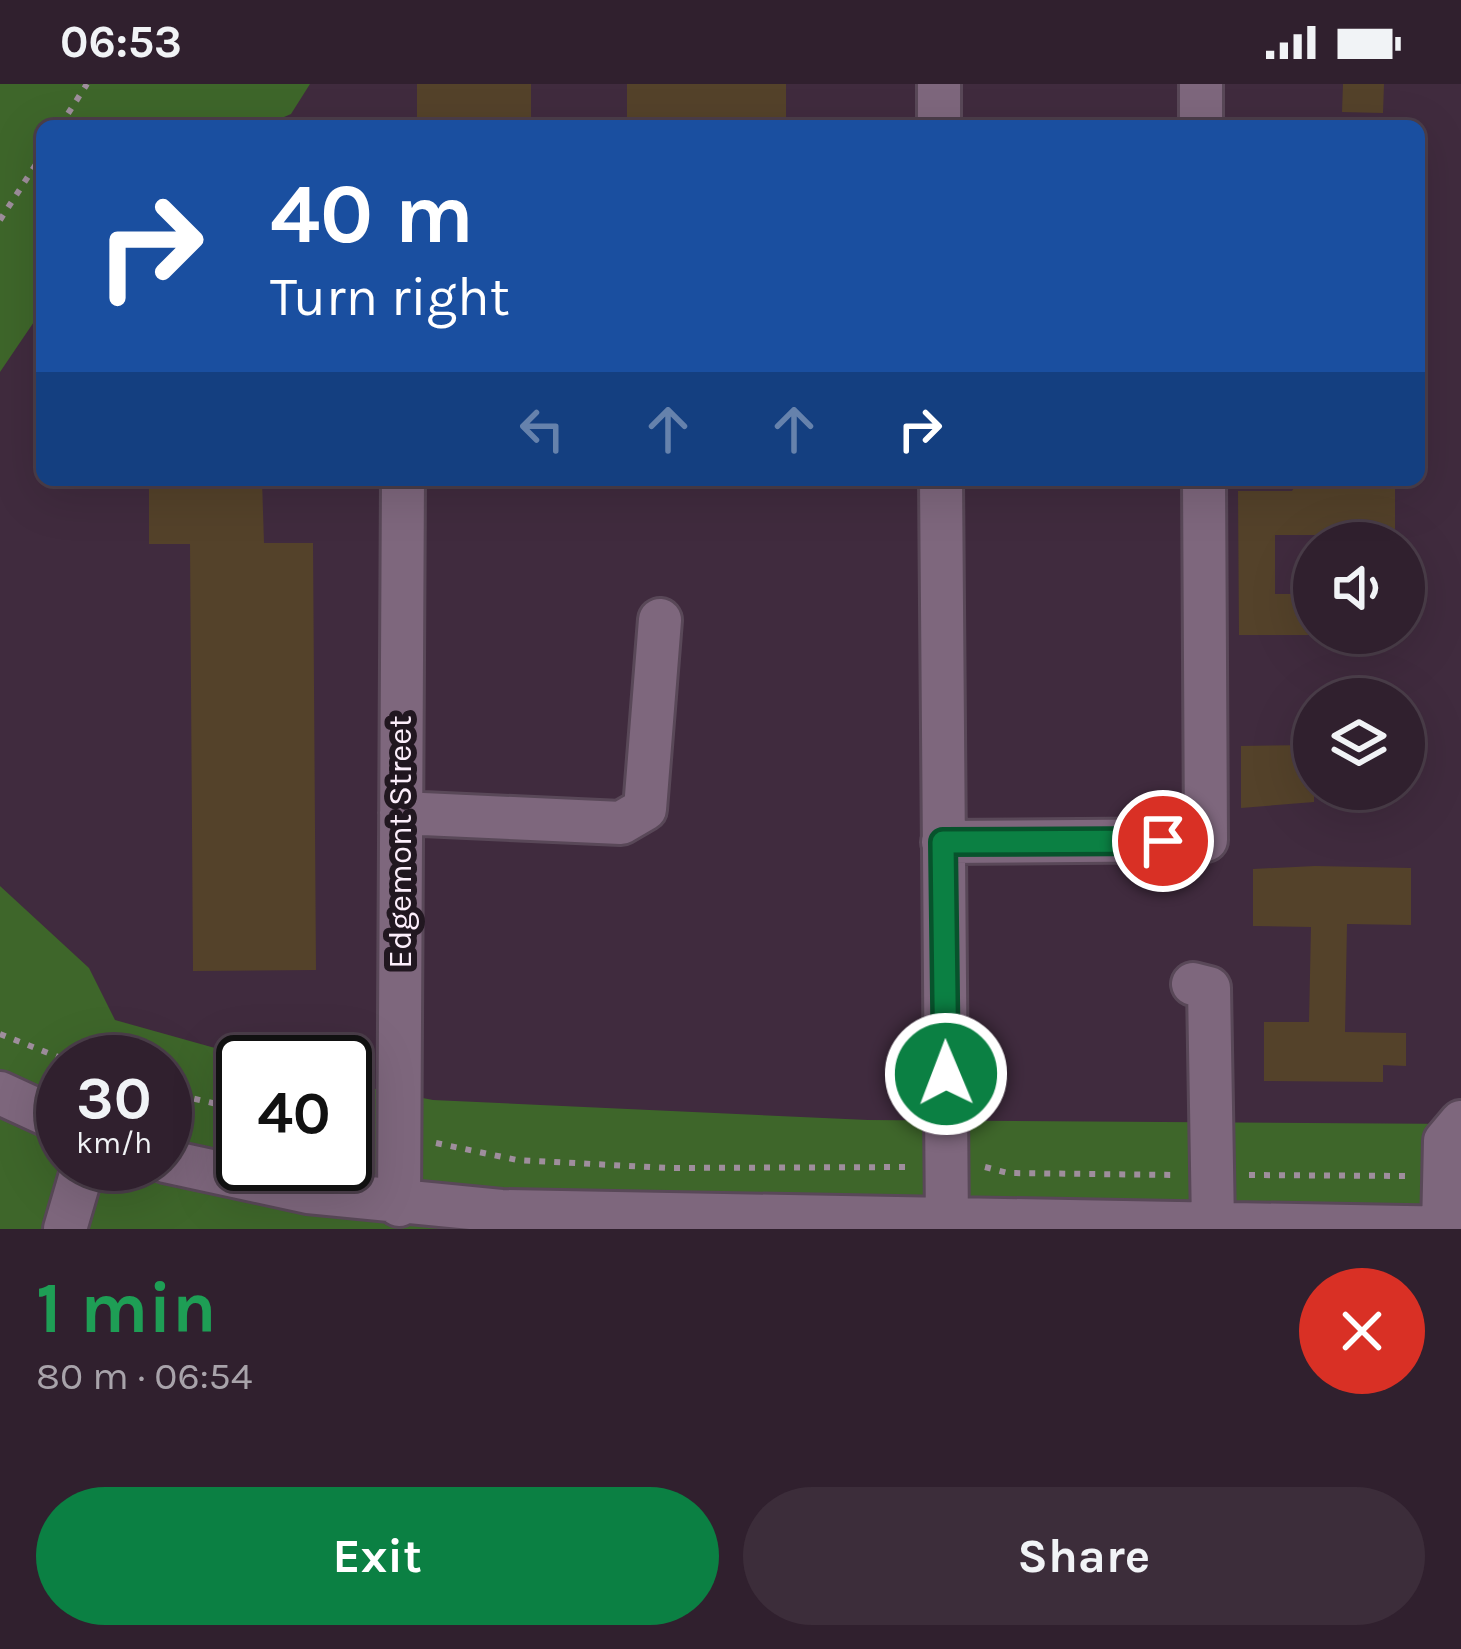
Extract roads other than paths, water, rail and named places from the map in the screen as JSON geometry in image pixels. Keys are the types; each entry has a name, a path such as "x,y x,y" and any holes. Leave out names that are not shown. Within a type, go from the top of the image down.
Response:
{"street":[{"path":"939,84 939,120"},
{"path":"1201,84 1201,120"},
{"name":"Edgemont Street","path":"399,1205 403,486"},
{"path":"941,486 947,1224"},
{"path":"943,842 1206,841 1204,486"},
{"path":"401,813 621,823 645,809 660,620"},
{"path":"1193,984 1209,988 1214,1225"},
{"path":"0,1093 36,1110"},
{"path":"1443,1228 1445,1141 1461,1122"},
{"path":"192,1167 308,1192 399,1205 662,1221 1461,1228"},
{"path":"65,1229 76,1191"}]}
